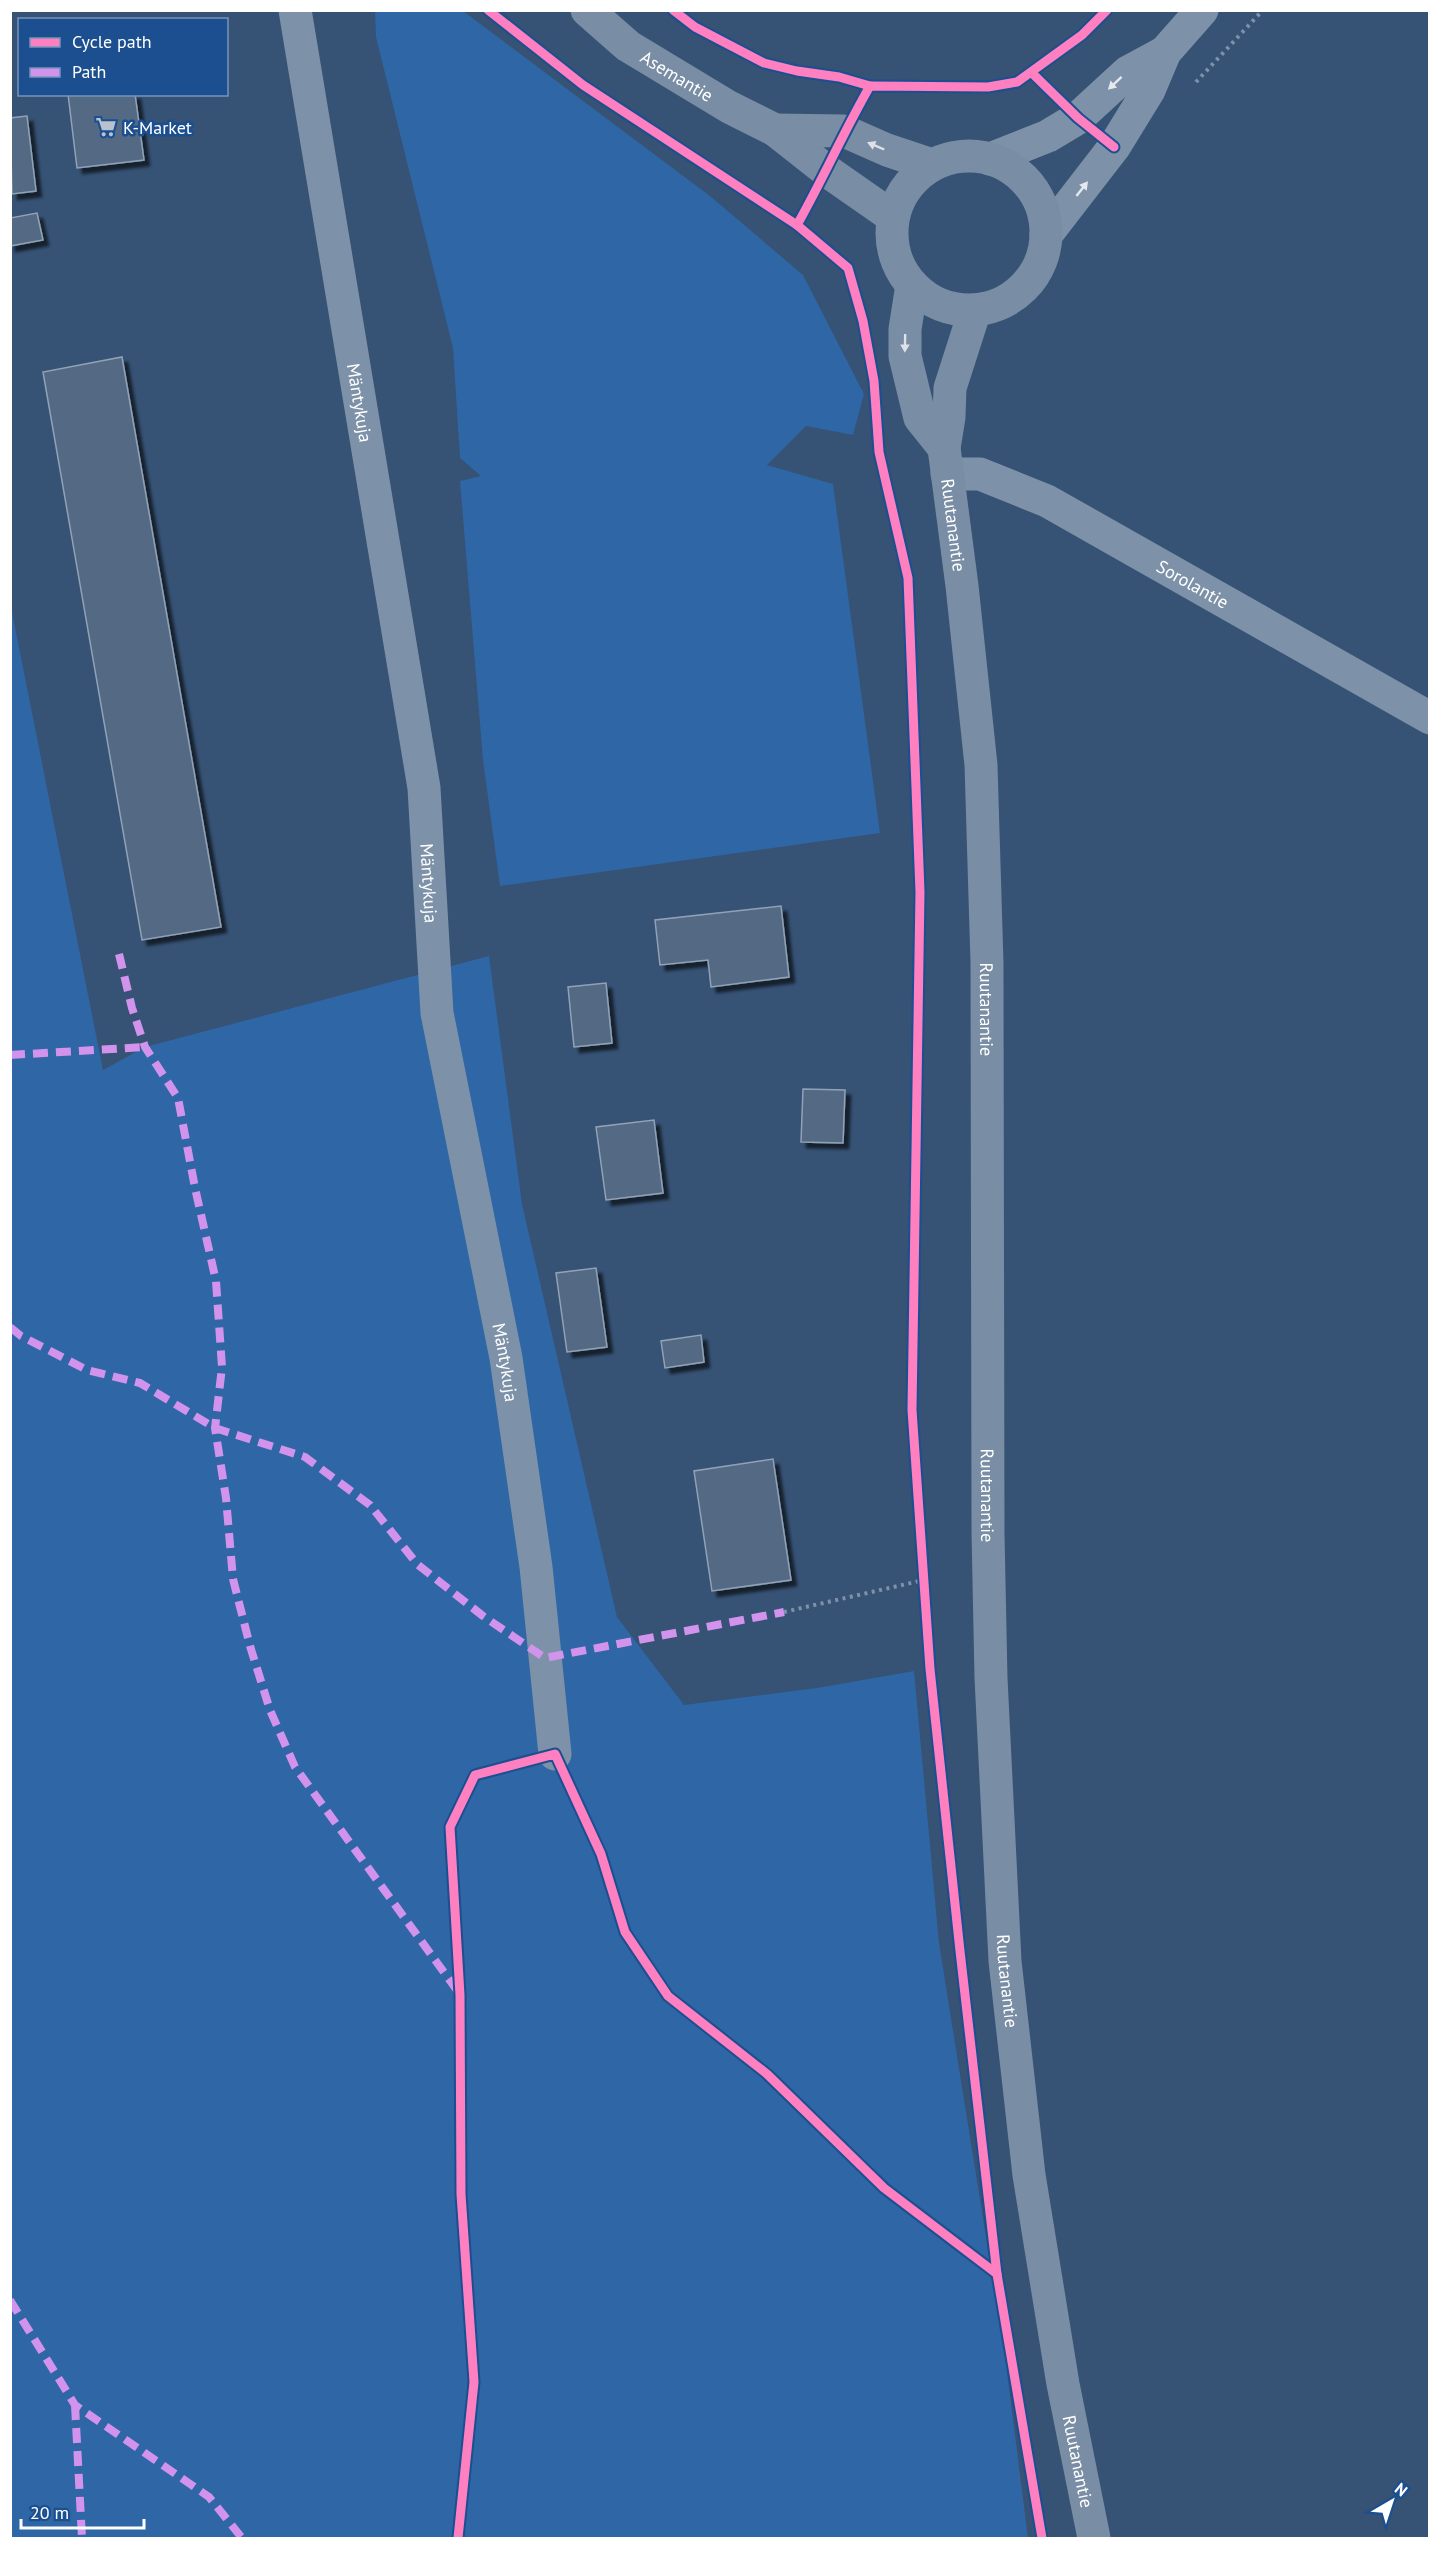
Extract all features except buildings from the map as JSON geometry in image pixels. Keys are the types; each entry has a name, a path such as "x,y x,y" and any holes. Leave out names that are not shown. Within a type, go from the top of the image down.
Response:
{"main road":[{"name":"Asemantie","path":"587,10 628,46 729,106 775,129 827,171 893,217"},
{"name":"Asemantie","path":"775,129 843,132 932,165"},
{"path":"970,156 990,159 1009,167 1025,180 1036,196 1044,215 1046,235 1042,257 1032,277 1016,293 997,304 975,310 952,308 930,299 912,285 898,265 892,241 893,217 901,196 913,178 932,165 951,158 970,156"},
{"path":"912,285 905,328 905,356 920,418 946,461"},
{"name":"Ruutanantie","path":"975,310 950,388 946,461 981,765 987,963 988,1533 992,1690 1005,1961 1029,2175 1063,2384 1094,2538"}],"street":[{"name":"Mäntykuja","path":"295,10 424,788 437,1013 506,1358 536,1568 555,1754"},
{"path":"1046,235 1114,147 1149,90 1165,52 1202,10"},
{"path":"990,159 1048,136 1078,118 1128,72 1165,52"},
{"name":"Sorolantie","path":"946,461 1047,501 1430,718"}],"path":[{"path":"1204,72 1263,10"},
{"path":"923,1569 925,1592"},
{"path":"784,1612 924,1580"}],"shaded area":[{"path":"375,11 463,11 710,196 803,275 864,394 853,435 806,426 767,465 833,484 880,833 500,886 483,760 460,481 481,476 460,458 453,348 376,37"},
{"path":"10,602 103,1070 145,1047 489,956 522,1204 617,1617 684,1705 817,1688 914,1671 939,1943 1005,2356 1028,2538 11,2538"}],"marked path":[{"path":"119,954 132,1008 145,1047 178,1098 216,1281 222,1367 215,1428 226,1498 233,1579 250,1646 270,1710 295,1767 459,1993"},
{"path":"10,1055 145,1047"},
{"path":"10,1327 21,1336 87,1370 140,1383 215,1428 305,1457 370,1505 417,1564 483,1616 545,1658 784,1612"},
{"path":"10,2300 75,2405 209,2497 242,2538"},
{"path":"75,2405 82,2538"}],"cycle path":[{"path":"488,10 583,85 797,225"},
{"path":"673,10 695,27 764,63 797,71 839,77 870,86"},
{"path":"1042,2538 997,2274 930,1669 912,1410 920,892 908,578 879,452 874,381 863,321 848,268 797,225 870,86 988,87 1017,82 1082,35 1107,10"},
{"path":"1032,73 1078,118 1114,147"},
{"path":"458,2538 474,2382 461,2194 460,1995 450,1827 475,1775 555,1754 601,1854 625,1932 668,1996 767,2074 884,2188 997,2274"}],"place":[{"name":"K-Market","path":"106,127"}]}
